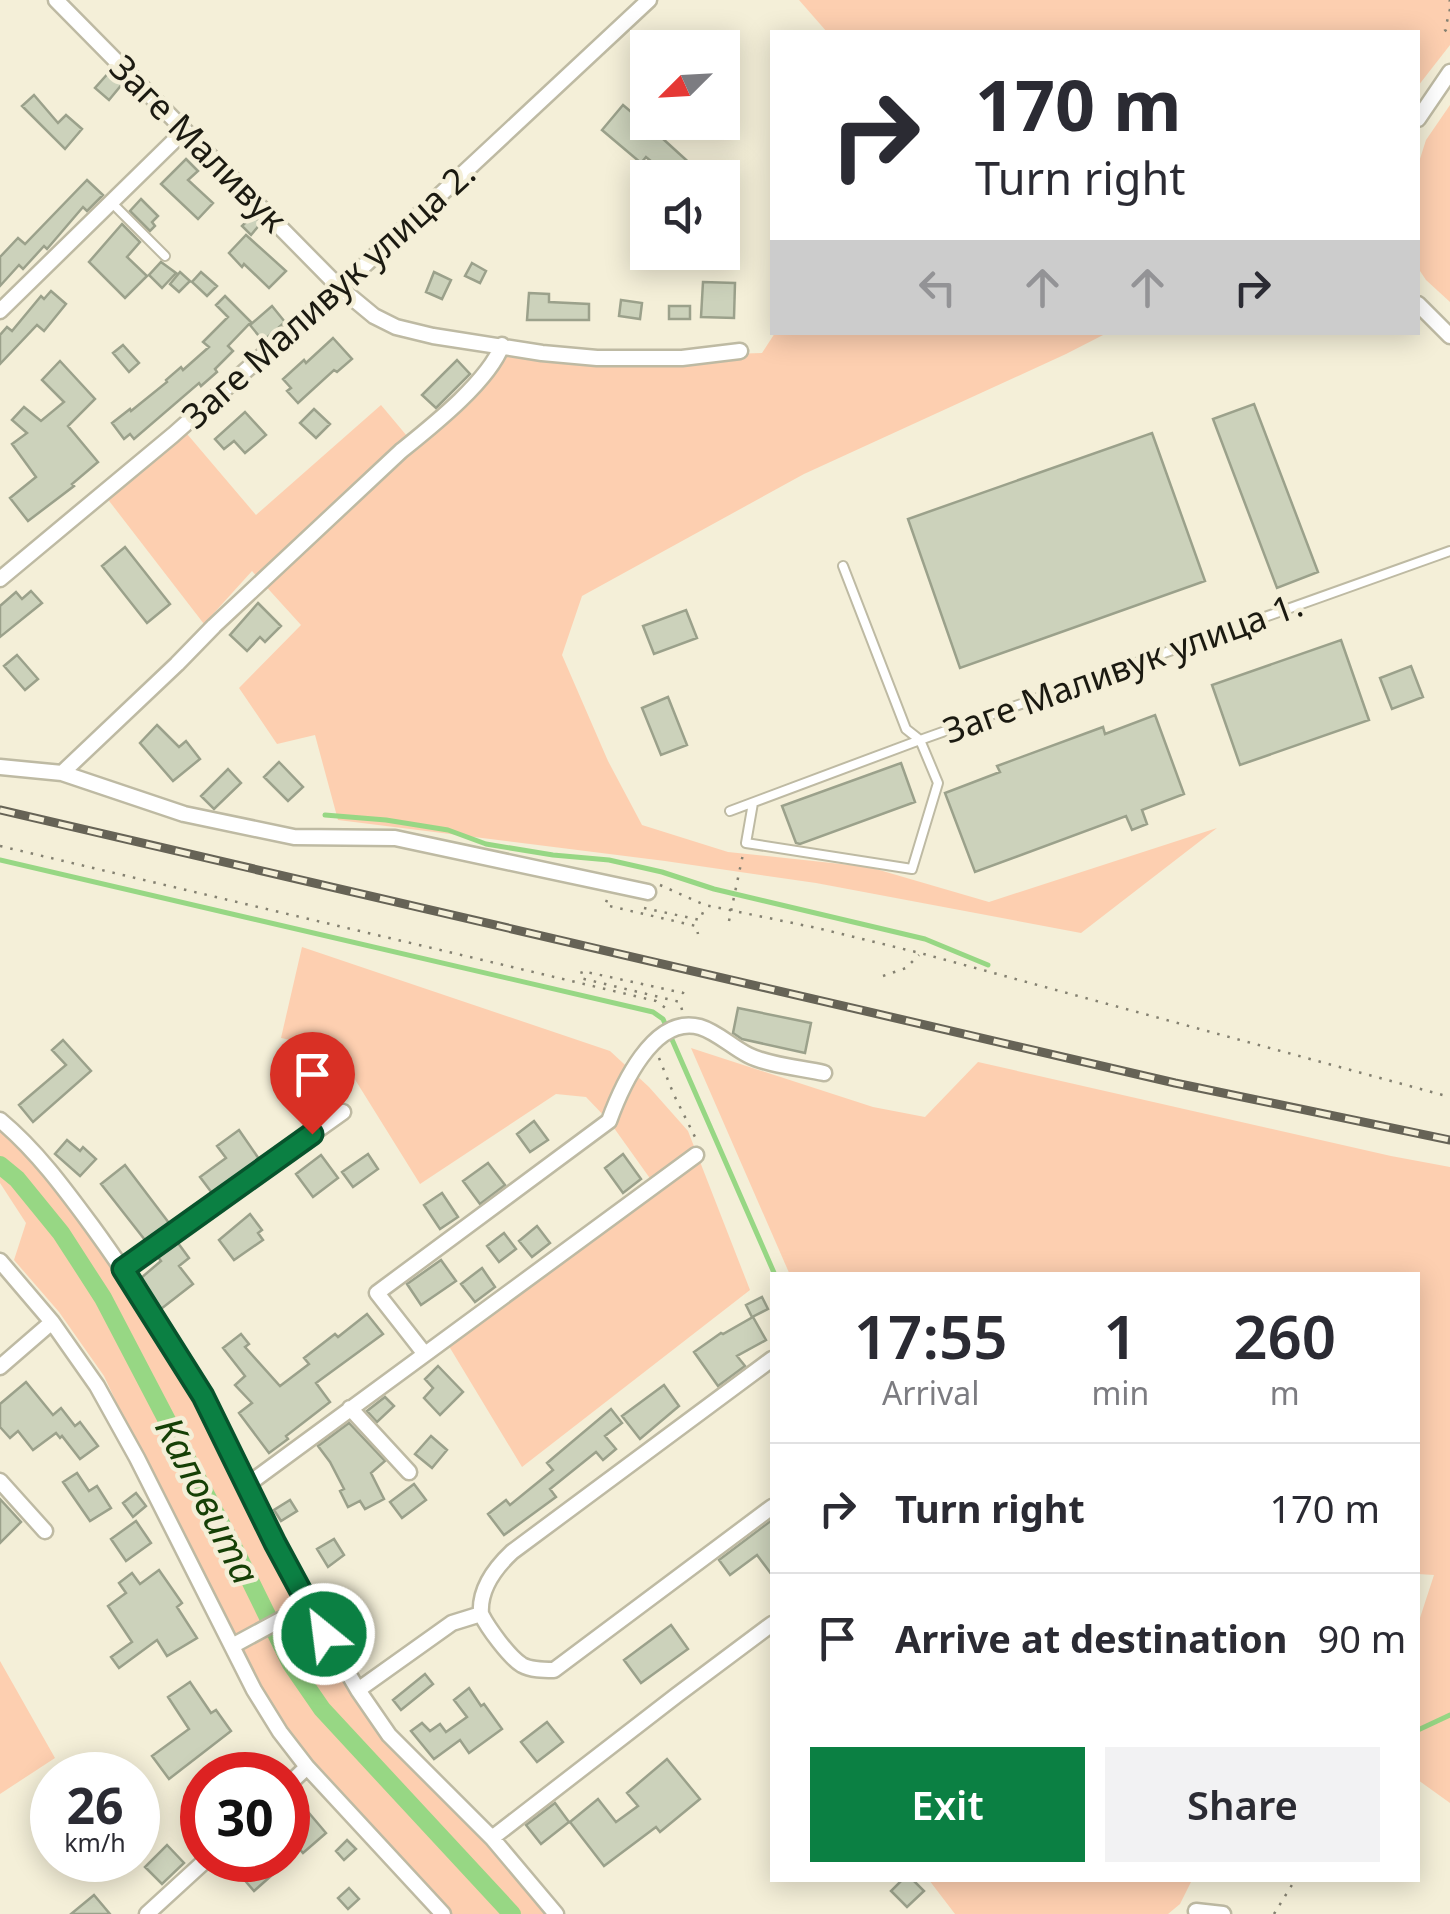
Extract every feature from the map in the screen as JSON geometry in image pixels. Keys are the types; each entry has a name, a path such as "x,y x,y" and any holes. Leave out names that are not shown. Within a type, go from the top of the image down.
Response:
{"street":[{"name":"Заге Маливук","path":"56,0 184,132 374,316 396,327 433,336 542,353 682,358 740,350"},
{"name":"Заге Маливук улица 2.","path":"0,579 174,436 649,0"},
{"path":"1420,115 1450,72"},
{"path":"0,310 184,132"},
{"path":"1420,306 1450,336"},
{"path":"62,773 214,626 433,425 498,358 502,345"},
{"path":"0,767 62,773 184,814 294,838 395,838 648,892"},
{"path":"424,1353 377,1293 608,1121 622,1087 656,1041 683,1026 703,1028 751,1056 824,1073"},
{"path":"123,1269 343,1112"},
{"path":"0,1120 42,1162 123,1269 203,1396 308,1605 389,1735 492,1838 556,1914"},
{"path":"247,1485 696,1155"},
{"path":"0,1261 52,1322 97,1386 238,1643 280,1732 296,1752"},
{"path":"0,1367 52,1322"},
{"path":"770,1360 512,1552 485,1588 481,1614 519,1663 554,1670 770,1508"},
{"path":"350,1408 409,1472"},
{"path":"0,1481 45,1531"},
{"path":"238,1643 308,1605"},
{"path":"358,1690 452,1623 481,1614"},
{"path":"492,1838 770,1625"},
{"path":"310,1769 443,1914"},
{"path":"147,1914 182,1882"},
{"path":"1196,1910 1224,1914"}],"lane":[{"path":"112,204 166,256"},
{"name":"Заге Маливук улица 1.","path":"843,566 906,729 920,740 1450,551"},
{"path":"730,811 753,802 920,740 938,783 912,869 746,843 753,802"}],"path":[{"path":"1450,8 1445,30 1450,34"},
{"path":"0,846 656,1001 683,1026"},
{"path":"729,921 742,861"},
{"path":"648,892 658,883 705,905 920,954 1450,1096"},
{"path":"698,934 696,926 606,905 607,900 700,920 705,905"},
{"path":"883,976 906,968 920,954"},
{"path":"680,1002 580,978 582,971 683,993 686,986"},
{"path":"656,1041 674,1096 699,1146 696,1155"},
{"path":"1274,1914 1294,1882"}],"shaded area":[{"path":"799,0 1450,0 1450,45 1420,83 1420,30 825,30"},
{"path":"1450,105 1450,302 1420,271 1420,159 1426,140"},
{"path":"774,335 1103,335 804,474 582,596 562,655 608,761 642,825 728,852 869,867 989,902 1217,828 1081,933 816,883 338,820 315,735 277,744 239,688 301,625 252,571 204,624 103,493 182,428 256,515 381,405 412,442 484,374 502,345 597,358 762,353"},
{"path":"302,947 610,1051 688,1131 750,1290 522,1467 444,1338 654,1184 609,1121 586,1097 556,1094 420,1184 336,1049 281,1038"},
{"path":"691,1048 873,1107 925,1117 978,1062 1450,1167 1450,1803 1420,1781 1420,1618 1434,1575 1420,1574 1420,1272 789,1272"},
{"path":"0,1129 72,1198 186,1368 358,1690 556,1914 442,1914 310,1769 310,1752 294,1751 204,1588 104,1376 59,1312 14,1260 26,1223 0,1183"},
{"path":"0,1661 52,1752 30,1752 30,1774 0,1794"},
{"path":"931,1882 1191,1882 1180,1904 1168,1914 955,1914"}],"building":[{"path":"111,70 123,83 109,100 95,88"},
{"path":"34,95 58,123 66,115 82,129 65,149 22,106"},
{"path":"623,105 630,111 630,140 664,140 686,160 637,160 602,130"},
{"path":"186,159 198,171 188,180 213,203 198,219 161,184"},
{"path":"87,180 103,195 87,211 83,207 47,249 44,246 23,269 19,265 0,286 0,257 18,238 25,244"},
{"path":"141,199 158,216 150,231 130,211"},
{"path":"253,215 261,223 251,235 242,226"},
{"path":"122,224 140,242 127,257 147,276 125,298 89,262"},
{"path":"246,235 286,271 269,288 229,253"},
{"path":"161,262 176,273 162,288 149,275"},
{"path":"472,263 486,271 480,283 465,276"},
{"path":"180,272 190,281 179,292 170,284"},
{"path":"201,272 217,286 207,296 192,282"},
{"path":"434,272 451,280 442,299 426,292"},
{"path":"703,282 735,283 734,318 701,317"},
{"path":"51,291 66,304 44,331 37,325 0,364 0,335 7,327 12,331 41,296 44,299"},
{"path":"529,293 549,294 549,302 589,304 589,320 527,320"},
{"path":"225,296 251,322 228,346 233,351 201,386 199,383 134,439 130,434 124,439 112,423 209,347 203,342 228,317 216,305"},
{"path":"621,300 642,303 640,319 619,316"},
{"path":"272,306 285,322 263,341 250,325"},
{"path":"669,306 690,306 690,319 669,319"},
{"path":"333,338 352,359 298,403 283,379"},
{"path":"123,345 139,363 129,372 113,353"},
{"path":"457,360 470,374 436,408 422,395"},
{"path":"60,361 95,399 68,426 98,462 28,521 10,498 36,477 12,444 27,433 12,420 24,407 41,421 64,402 42,380"},
{"path":"1254,404 1318,572 1277,588 1213,419"},
{"path":"314,409 330,424 316,438 300,423"},
{"path":"245,412 266,435 245,453 234,441 224,449 215,439"},
{"path":"1152,433 1205,581 960,668 908,519"},
{"path":"125,547 170,604 147,623 102,566"},
{"path":"31,591 42,603 0,637 0,606 16,592 22,599"},
{"path":"258,603 281,626 265,642 260,637 247,651 230,635"},
{"path":"686,610 697,638 654,654 643,626"},
{"path":"1341,640 1369,720 1240,765 1212,685"},
{"path":"17,655 38,679 25,690 4,666"},
{"path":"1411,666 1423,697 1392,709 1380,678"},
{"path":"668,697 687,745 661,755 642,708"},
{"path":"1155,715 1184,794 1142,810 1147,824 1132,830 1126,816 975,872 945,793 1000,772 997,766 1103,727 1105,734"},
{"path":"157,725 179,747 186,741 200,759 173,781 140,743"},
{"path":"279,762 303,787 288,801 264,777"},
{"path":"901,763 915,802 796,843 782,806"},
{"path":"228,769 241,783 214,809 201,796"},
{"path":"738,1008 811,1023 805,1053 742,1039 733,1033"},
{"path":"63,1040 91,1071 33,1122 19,1105 66,1065 52,1050"},
{"path":"328,1062 345,1083 320,1103 303,1082"},
{"path":"534,1121 548,1140 530,1152 517,1134"},
{"path":"239,1130 259,1159 212,1193 200,1177 226,1158 217,1146"},
{"path":"67,1140 96,1159 80,1176 55,1154"},
{"path":"368,1154 378,1169 353,1187 342,1172"},
{"path":"623,1154 641,1179 623,1193 605,1168"},
{"path":"321,1155 338,1178 313,1197 296,1174"},
{"path":"488,1163 505,1185 480,1204 463,1181"},
{"path":"125,1165 169,1223 145,1240 101,1184"},
{"path":"442,1193 458,1217 440,1229 424,1205"},
{"path":"250,1214 262,1230 258,1233 263,1240 234,1260 219,1240"},
{"path":"537,1226 550,1243 532,1257 519,1241"},
{"path":"504,1233 516,1249 499,1262 487,1246"},
{"path":"178,1243 189,1258 179,1266 193,1284 161,1309 141,1278 161,1261 158,1257"},
{"path":"441,1260 456,1281 421,1305 407,1284"},
{"path":"482,1268 495,1287 475,1302 461,1284"},
{"path":"762,1297 768,1309 752,1317 746,1305"},
{"path":"367,1314 383,1334 316,1383 330,1402 269,1453 239,1413 252,1403 235,1385 245,1376 223,1348 241,1334 249,1344 245,1347 280,1386 309,1364 304,1358"},
{"path":"753,1317 766,1340 737,1356 745,1366 718,1386 694,1352"},
{"path":"438,1366 463,1392 440,1415 424,1398 433,1388 425,1379"},
{"path":"26,1382 53,1415 61,1408 75,1426 80,1422 98,1446 80,1459 56,1433 33,1450 18,1431 10,1438 0,1427 0,1404"},
{"path":"664,1385 679,1406 640,1439 622,1416"},
{"path":"385,1397 394,1406 377,1422 367,1411"},
{"path":"611,1409 622,1423 605,1436 616,1449 603,1460 596,1452 550,1489 556,1497 504,1535 488,1514 506,1500 510,1505 553,1470 547,1463"},
{"path":"349,1423 385,1461 371,1473 384,1499 365,1509 360,1501 348,1507 340,1491 344,1489 318,1446"},
{"path":"431,1436 447,1450 432,1468 415,1454"},
{"path":"77,1473 89,1491 97,1486 111,1508 90,1521 63,1482"},
{"path":"414,1484 426,1500 402,1518 390,1502"},
{"path":"136,1493 146,1506 133,1517 123,1503"},
{"path":"0,1499 21,1522 0,1543"},
{"path":"290,1500 297,1511 281,1521 274,1510"},
{"path":"136,1521 151,1543 126,1561 111,1539"},
{"path":"770,1522 770,1572 757,1555 730,1575 719,1560"},
{"path":"334,1539 344,1555 328,1567 317,1549"},
{"path":"159,1570 182,1603 177,1607 197,1638 167,1656 157,1640 119,1668 111,1657 132,1642 108,1606 126,1593 119,1583 132,1573 140,1584"},
{"path":"671,1625 688,1649 641,1683 624,1660"},
{"path":"425,1674 433,1684 401,1710 393,1700"},
{"path":"190,1682 211,1713 216,1710 231,1731 204,1752 180,1752 180,1770 169,1779 160,1767 157,1752 189,1729 168,1697"},
{"path":"469,1688 502,1729 469,1753 460,1740 434,1759 411,1731 422,1723 430,1731 440,1724 446,1732 467,1717 454,1700"},
{"path":"547,1722 563,1742 537,1762 521,1742"},
{"path":"667,1759 700,1799 660,1832 656,1827 604,1866 570,1822 598,1799 616,1822 638,1806 627,1793"},
{"path":"555,1803 569,1822 541,1844 526,1825"},
{"path":"310,1814 326,1833 310,1847"},
{"path":"347,1840 356,1849 344,1860 336,1851"},
{"path":"167,1845 180,1859 180,1867 162,1884 160,1882 160,1852"},
{"path":"246,1882 264,1882 254,1891"},
{"path":"900,1882 915,1882 924,1891 907,1907 891,1891"},
{"path":"349,1888 359,1899 348,1909 338,1898"},
{"path":"94,1895 110,1914 71,1914"}],"waterway":[{"path":"325,815 386,820 448,830 486,844 609,860 925,939 988,965"},
{"path":"0,860 653,1012 663,1019 774,1272"},
{"name":"Каловита","path":"0,1165 17,1179 61,1233 103,1298 291,1664 322,1709 512,1914"},
{"path":"1420,1729 1450,1715"}],"railway":[{"path":"0,810 1175,1083 1450,1140"}],"route":[{"path":"312,1134 123,1269 203,1396 324,1634"}]}
